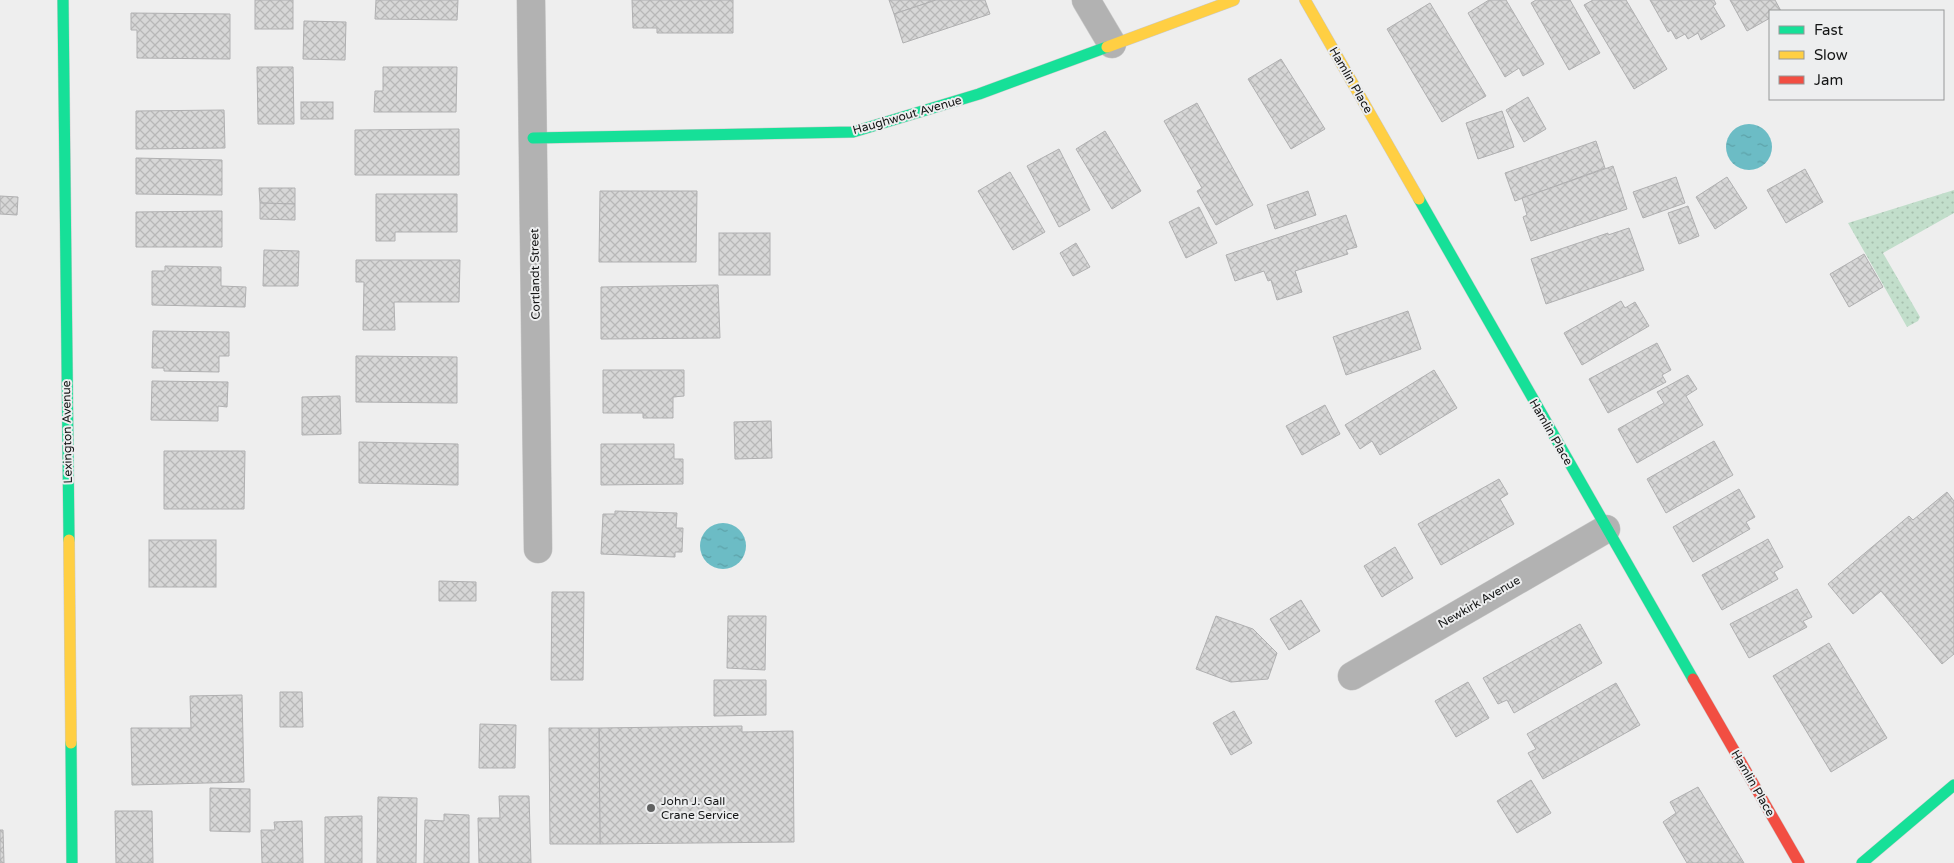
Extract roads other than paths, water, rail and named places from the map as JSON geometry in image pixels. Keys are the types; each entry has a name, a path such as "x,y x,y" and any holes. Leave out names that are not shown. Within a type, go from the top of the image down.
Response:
{"street":[{"name":"Lexington Avenue","path":"63,0 72,863"},
{"name":"Cortlandt Street","path":"531,0 538,549"},
{"path":"1086,0 1112,44"},
{"name":"Haughwout Avenue","path":"533,138 853,132 979,94 1234,0"},
{"name":"Hamlin Place","path":"1305,0 1606,529 1799,863"},
{"name":"Newkirk Avenue","path":"1352,676 1606,529"},
{"path":"1862,863 1954,785"}],"water":[{"path":"1749,124 1762,128 1768,134 1772,147 1768,160 1762,166 1749,170 1736,166 1730,160 1726,147 1730,134 1736,128"},
{"path":"718,523 728,523 742,533 746,546 742,559 736,565 728,569 718,569 704,559 700,551 700,541 710,527"}],"place":[{"name":"John J. Gall Crane Service","path":"651,808"}]}
